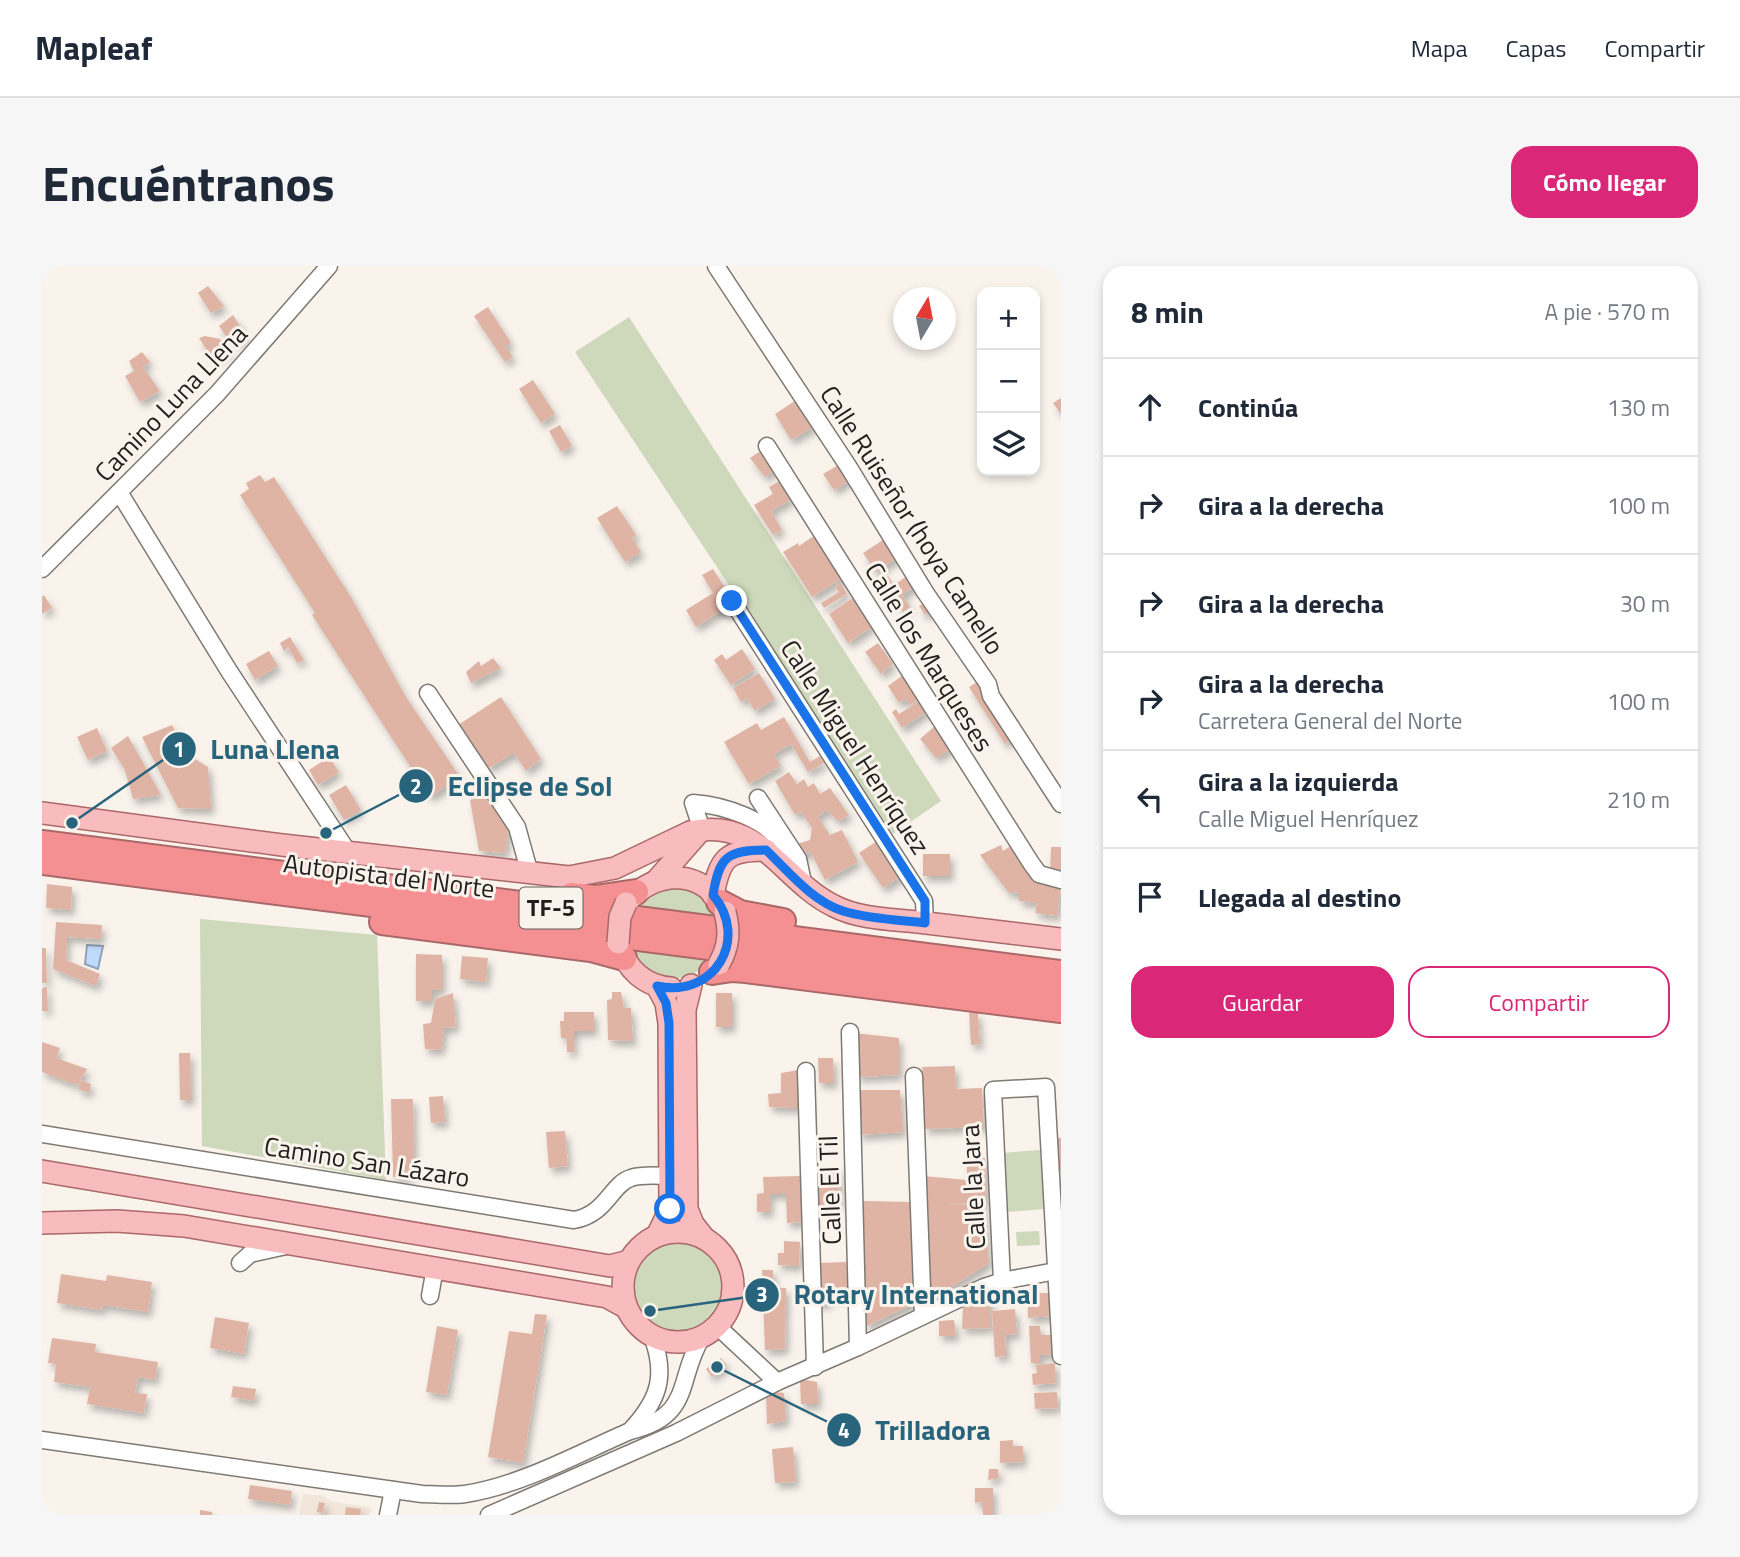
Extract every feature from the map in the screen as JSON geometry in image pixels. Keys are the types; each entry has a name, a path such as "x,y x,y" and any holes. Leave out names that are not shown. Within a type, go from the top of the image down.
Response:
{"highway":[{"path":"42,833 172,845 595,898 640,891"},
{"name":"Autopista del Norte","path":"42,842 1061,973"},
{"name":"Autopista del Norte","path":"42,862 1061,992"},
{"path":"85,867 124,885 290,910 591,949 621,950"},
{"path":"719,903 754,917 1061,960"},
{"path":"716,968 1061,1010"}],"main road":[{"path":"42,813 569,877 589,875 633,861 670,840 702,830 733,831 766,850 804,887 843,911 925,923 1061,937"},
{"path":"702,830 640,891 620,917 621,950 635,972 657,986 676,988 691,985 716,968 725,953 729,936 719,903 716,876 722,862 731,854 747,850 766,850"},
{"path":"640,891 684,879 698,883 719,903"},
{"path":"691,985 685,1010 687,1209 693,1224 725,1258 731,1272 732,1301 726,1315 710,1332 686,1342 668,1341 652,1336 641,1328 627,1308 623,1284 629,1261 636,1251 657,1236 681,1232 704,1238"},
{"path":"657,986 666,1003 669,1023 670,1176 670,1209 657,1236"},
{"path":"42,1171 610,1266 629,1261"},
{"path":"42,1223 156,1223 607,1297 627,1308"}],"street":[{"name":"Camino Luna Llena","path":"42,569 217,394 329,266"},
{"name":"Calle Ruiseñor (hoya Camello","path":"716,266 848,466 925,592 988,684 991,696 1061,804"},
{"name":"Calle los Marqueses","path":"767,446 1031,863 1039,874 1061,880"},
{"path":"119,492 229,671 348,852"},
{"name":"Calle Miguel Henríquez","path":"732,601 925,901 925,923"},
{"path":"428,693 517,827 530,874"},
{"path":"758,798 798,859 804,887"},
{"path":"702,830 693,803 707,804 755,820 772,832 783,847 787,870"},
{"name":"Calle El Til","path":"850,1032 858,1347"},
{"path":"806,1071 815,1367"},
{"path":"914,1076 923,1315"},
{"name":"Calle la Jara","path":"1002,1281 993,1090 1046,1087 1058,1270"},
{"name":"Camino San Lázaro","path":"42,1134 574,1220 584,1218 603,1206 624,1181 633,1177 670,1176"},
{"path":"240,1263 250,1254 293,1244"},
{"path":"430,1296 435,1268"},
{"path":"489,1515 676,1433 777,1382 1002,1281 1058,1270 1061,1356"},
{"path":"42,1440 422,1494 461,1494 495,1488 630,1431 649,1427 668,1413 678,1400 695,1348 710,1332 777,1382"},
{"path":"630,1431 647,1413 656,1396 660,1363 652,1336"},
{"path":"388,1515 393,1490"}],"shaded area":[{"path":"303,1494 324,1496 330,1501 372,1508 369,1515 299,1515"}],"green space":[{"path":"629,317 941,801 893,834 575,352"},
{"path":"676,887 702,898 711,907 717,920 634,910 650,893"},
{"path":"200,919 377,935 386,1180 202,1146"},
{"path":"629,946 713,957 707,965 689,977 666,979 642,967"},
{"path":"1040,1150 1044,1209 1005,1212 1001,1153"},
{"path":"1039,1231 1040,1245 1017,1246 1016,1232"},
{"path":"678,1242 696,1246 711,1255 720,1270 724,1288 720,1306 711,1321 696,1330 678,1334 660,1330 645,1321 636,1306 632,1288 636,1270 645,1255 660,1246"}],"water":[{"path":"87,945 103,946 98,969 85,964"}],"building":[{"path":"208,286 224,306 211,313 198,293"},
{"path":"488,307 511,343 505,346 513,357 505,362 474,316"},
{"path":"233,315 246,336 232,345 219,326"},
{"path":"205,336 220,339 230,351 213,360 199,338"},
{"path":"142,352 150,362 143,367 160,391 140,402 125,376 134,371 129,361"},
{"path":"533,380 555,414 541,423 519,389"},
{"path":"1061,398 1061,414 1053,403"},
{"path":"798,399 815,426 791,440 775,414"},
{"path":"560,425 572,446 561,452 549,431"},
{"path":"762,450 777,468 765,477 750,458"},
{"path":"840,464 850,480 834,490 823,474"},
{"path":"260,475 265,482 274,477 351,597 406,697 460,777 430,797 312,615 315,613 240,495 249,489 246,483"},
{"path":"781,480 792,499 771,511 782,530 773,535 754,505 773,494 769,487"},
{"path":"617,506 636,535 632,538 641,552 625,562 597,518"},
{"path":"818,533 846,576 812,597 783,552 798,543 799,546"},
{"path":"886,538 898,557 876,572 863,553"},
{"path":"713,569 730,596 730,605 696,627 686,610 713,593 702,575"},
{"path":"910,574 917,585 902,595 910,607 903,612 882,580 888,576 894,585"},
{"path":"841,583 847,594 824,608 821,603 839,592 835,587"},
{"path":"44,595 52,608 42,614 42,597"},
{"path":"854,597 873,626 848,643 829,614"},
{"path":"928,601 934,610 925,615 919,606"},
{"path":"290,637 304,660 297,663 288,647 284,651 280,643"},
{"path":"878,643 893,664 881,674 865,652"},
{"path":"742,649 755,669 731,685 714,660 722,654 726,660"},
{"path":"269,651 278,666 255,680 246,664"},
{"path":"493,658 501,668 471,683 466,672 479,661 481,666"},
{"path":"759,673 775,699 755,711 747,698 741,702 733,688"},
{"path":"903,675 920,698 910,705 906,699 899,703 888,686"},
{"path":"979,681 1015,737 1005,744 969,687"},
{"path":"501,697 541,759 526,771 514,753 489,768 458,725"},
{"path":"921,700 928,711 902,728 892,712 896,709 899,714"},
{"path":"784,717 810,762 820,756 824,763 808,772 791,744 774,754 781,766 749,784 724,742 757,723 761,730"},
{"path":"172,725 190,756 208,767 211,809 178,808 142,737"},
{"path":"935,726 952,748 936,758 920,739"},
{"path":"97,728 107,751 88,760 77,737"},
{"path":"128,736 161,795 133,799 125,770 111,748"},
{"path":"329,757 339,772 318,785 309,770"},
{"path":"789,772 797,784 804,779 808,787 814,783 820,794 830,788 849,815 838,821 826,810 818,817 830,835 842,830 858,862 825,880 810,851 801,857 794,845 810,840 812,828 801,812 795,815 775,781"},
{"path":"346,785 361,810 344,820 329,795"},
{"path":"490,792 510,823 505,853 479,851 470,800"},
{"path":"880,839 904,874 883,888 859,853"},
{"path":"1001,845 1003,851 1012,845 1061,887 1057,916 1035,913 1037,903 1019,901 1019,892 1009,893 980,855"},
{"path":"1051,847 1061,847 1061,877 1050,876"},
{"path":"923,854 950,854 950,876 923,876"},
{"path":"47,884 72,887 71,910 46,908"},
{"path":"56,922 102,925 101,939 67,937 66,960 100,974 96,986 53,969"},
{"path":"42,948 46,948 47,983 42,983"},
{"path":"416,954 442,955 442,990 432,990 432,1001 416,1001"},
{"path":"462,956 488,958 486,982 460,979"},
{"path":"47,987 48,1011 42,1011 42,988"},
{"path":"612,992 621,992 624,1008 631,1008 633,1041 608,1040 607,1000 612,999"},
{"path":"453,993 456,1027 444,1028 441,1050 425,1049 423,1024 431,1023 435,999"},
{"path":"716,993 732,993 732,1027 716,1027"},
{"path":"564,1012 594,1012 594,1031 574,1031 574,1052 567,1052 567,1038 561,1038 560,1021 564,1021"},
{"path":"969,1013 978,1013 980,1044 971,1045"},
{"path":"855,1033 899,1038 899,1075 857,1077"},
{"path":"42,1042 60,1048 56,1058 87,1069 77,1085 42,1072"},
{"path":"179,1053 190,1053 191,1100 180,1100"},
{"path":"818,1058 833,1058 834,1083 819,1083"},
{"path":"955,1066 956,1089 982,1088 984,1127 925,1129 922,1067"},
{"path":"799,1070 799,1108 769,1107 768,1094 781,1093 781,1073"},
{"path":"81,1080 91,1084 89,1093 78,1089"},
{"path":"860,1090 900,1090 903,1132 859,1135"},
{"path":"443,1096 445,1122 431,1123 429,1097"},
{"path":"391,1099 413,1099 412,1177 393,1177"},
{"path":"565,1131 568,1166 549,1168 546,1132"},
{"path":"1056,1138 1061,1138 1061,1170 1057,1170"},
{"path":"967,1158 985,1158 986,1203 944,1204 983,1205 989,1263 937,1296 930,1292 928,1204 923,1176 967,1180"},
{"path":"814,1167 839,1167 840,1205 815,1206"},
{"path":"801,1176 802,1222 787,1223 786,1194 770,1194 770,1212 757,1212 757,1194 764,1193 763,1177"},
{"path":"863,1201 910,1202 913,1304 865,1327"},
{"path":"784,1241 800,1242 799,1266 778,1265 778,1253 784,1253"},
{"path":"846,1262 848,1296 828,1297 828,1303 816,1304 815,1292 821,1292 819,1263"},
{"path":"762,1270 773,1270 773,1288 786,1288 785,1349 765,1350"},
{"path":"61,1274 106,1281 107,1275 152,1282 148,1312 103,1305 102,1310 57,1303"},
{"path":"1028,1293 1051,1293 1050,1316 1028,1318"},
{"path":"990,1295 990,1328 962,1329 963,1305"},
{"path":"1015,1309 1017,1334 1005,1335 1006,1356 995,1357 992,1311"},
{"path":"535,1314 547,1315 523,1463 488,1457 509,1331 532,1334"},
{"path":"215,1317 249,1323 244,1354 210,1348"},
{"path":"954,1320 956,1336 939,1336 939,1321"},
{"path":"437,1326 458,1330 447,1395 426,1392"},
{"path":"1029,1326 1040,1326 1041,1335 1055,1335 1056,1354 1040,1355 1040,1363 1031,1363"},
{"path":"52,1338 96,1344 95,1352 158,1362 155,1380 138,1377 135,1393 147,1394 144,1413 87,1404 90,1387 54,1382 56,1364 48,1363"},
{"path":"721,1358 727,1365 712,1377 706,1369"},
{"path":"1055,1363 1056,1383 1033,1385 1032,1374 1037,1373 1036,1365"},
{"path":"800,1379 817,1382 818,1404 801,1404"},
{"path":"233,1386 256,1389 254,1401 231,1397"},
{"path":"766,1391 784,1393 786,1421 767,1424"},
{"path":"1057,1392 1058,1408 1035,1409 1034,1393"},
{"path":"1013,1440 1013,1446 1023,1446 1023,1462 1000,1463 1000,1441"},
{"path":"793,1447 796,1482 775,1483 772,1449"},
{"path":"989,1469 998,1469 999,1478 988,1480"},
{"path":"250,1485 292,1491 290,1505 248,1499"},
{"path":"975,1488 993,1488 993,1515 983,1515 982,1502 975,1503"},
{"path":"319,1502 325,1503 323,1513 317,1512"},
{"path":"346,1507 361,1509 360,1515 345,1515"},
{"path":"200,1510 212,1512 212,1515 200,1515"}],"place":[{"name":"Luna Llena","path":"72,823"},
{"name":"Eclipse de Sol","path":"326,833"},
{"name":"Rotary International","path":"650,1311"},
{"name":"Trilladora","path":"717,1367"}],"route":[{"path":"670,1209 669,1023 666,1003 657,986 676,988 702,981 719,964 725,953 729,936 728,924 723,908 713,895 716,876 722,862 731,854 747,850 766,850 804,887 843,911 925,923 925,901 732,601"}]}
